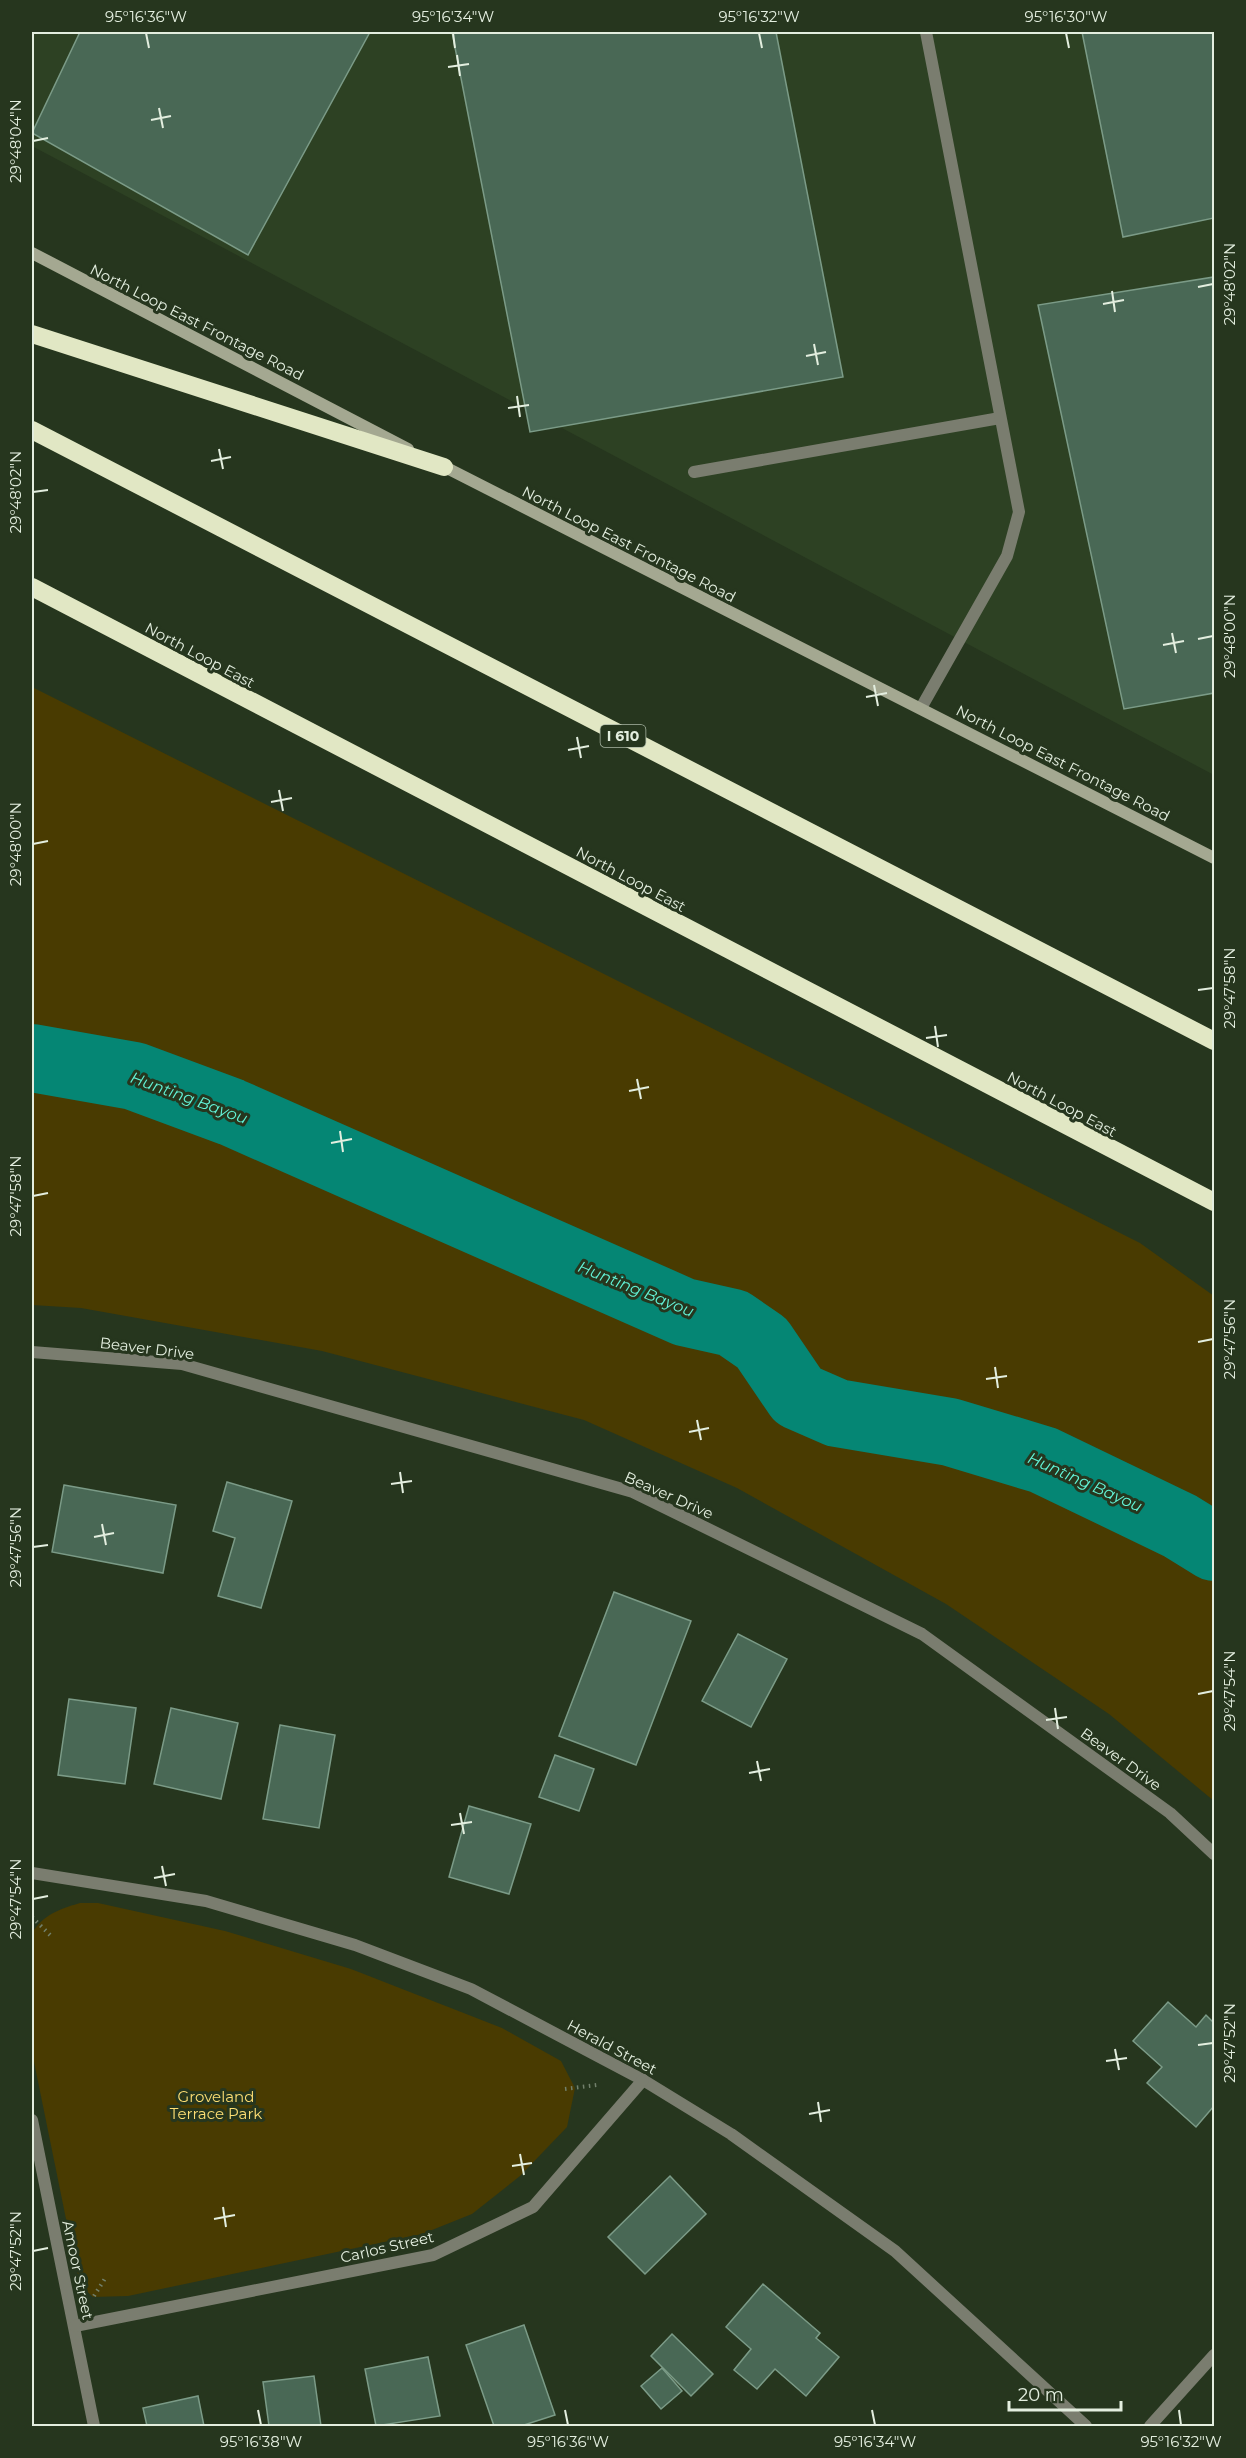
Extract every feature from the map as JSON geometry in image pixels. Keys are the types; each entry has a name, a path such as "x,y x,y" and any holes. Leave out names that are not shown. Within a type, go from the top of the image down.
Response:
{"highway":[{"path":"32,334 444,467"},
{"name":"I 610","path":"32,430 1215,1041"},
{"name":"North Loop East","path":"32,587 1215,1202"},
{"path":"1166,1178 1215,1218"}],"main road":[{"name":"North Loop East Frontage Road","path":"32,253 444,467 1215,858"}],"street":[{"path":"921,708 1007,556 1019,512 926,32"},
{"path":"694,472 1000,418"},
{"name":"Beaver Drive","path":"32,1352 182,1364 633,1492 922,1634 1170,1813 1215,1854"},
{"name":"Herald Street","path":"32,1873 206,1901 355,1945 471,1989 643,2080 731,2134 895,2251 1086,2427"},
{"name":"Carlos Street","path":"75,2326 433,2255 532,2207 643,2080"},
{"name":"Amoor Street","path":"32,2120 94,2427"},
{"path":"1150,2427 1215,2355"}],"path":[{"path":"32,1917 51,1935"}],"shaded area":[{"path":"32,32 1214,32 1214,775 32,146"}],"green space":[{"path":"32,687 1140,1243 1214,1296 1214,1801 1109,1714 946,1604 737,1488 584,1420 322,1351 81,1308 32,1305"},
{"name":"Groveland Terrace Park","path":"80,1903 98,1903 225,1931 351,1969 502,2028 561,2061 575,2088 567,2127 520,2176 472,2214 422,2234 128,2296 93,2297 82,2287 76,2268 32,2052 32,1933 52,1914"}],"building":[{"path":"80,32 370,32 248,255 32,133"},
{"path":"452,32 776,32 843,377 530,432"},
{"path":"1082,32 1214,32 1214,218 1123,237"},
{"path":"1214,277 1214,693 1124,709 1038,305"},
{"path":"227,1482 292,1501 261,1608 218,1596 235,1538 213,1531"},
{"path":"64,1485 176,1505 163,1573 52,1552"},
{"path":"614,1592 691,1621 636,1765 559,1736"},
{"path":"738,1634 787,1659 751,1727 702,1701"},
{"path":"69,1699 136,1708 125,1784 58,1775"},
{"path":"171,1708 238,1723 221,1799 154,1784"},
{"path":"280,1725 335,1735 319,1828 263,1819"},
{"path":"555,1755 594,1769 579,1811 539,1797"},
{"path":"469,1806 531,1824 509,1894 449,1877"},
{"path":"1168,2002 1196,2027 1206,2015 1214,2023 1214,2106 1196,2127 1147,2083 1162,2067 1133,2041"},
{"path":"670,2176 706,2214 645,2274 608,2237"},
{"path":"763,2284 820,2333 816,2338 839,2357 806,2396 775,2369 757,2389 734,2370 751,2349 726,2327"},
{"path":"524,2325 555,2415 521,2426 494,2426 466,2345"},
{"path":"672,2334 713,2374 691,2396 651,2356"},
{"path":"428,2357 440,2416 376,2426 365,2369"},
{"path":"662,2368 682,2391 661,2409 641,2386"},
{"path":"314,2376 321,2426 269,2426 263,2382"},
{"path":"198,2396 204,2426 147,2426 143,2408"}],"waterway":[{"name":"Hunting Bayou","path":"32,1058 134,1076 231,1112 684,1312 733,1323 762,1343 798,1396 837,1413 950,1432 1043,1460 1180,1526 1214,1547"}]}
